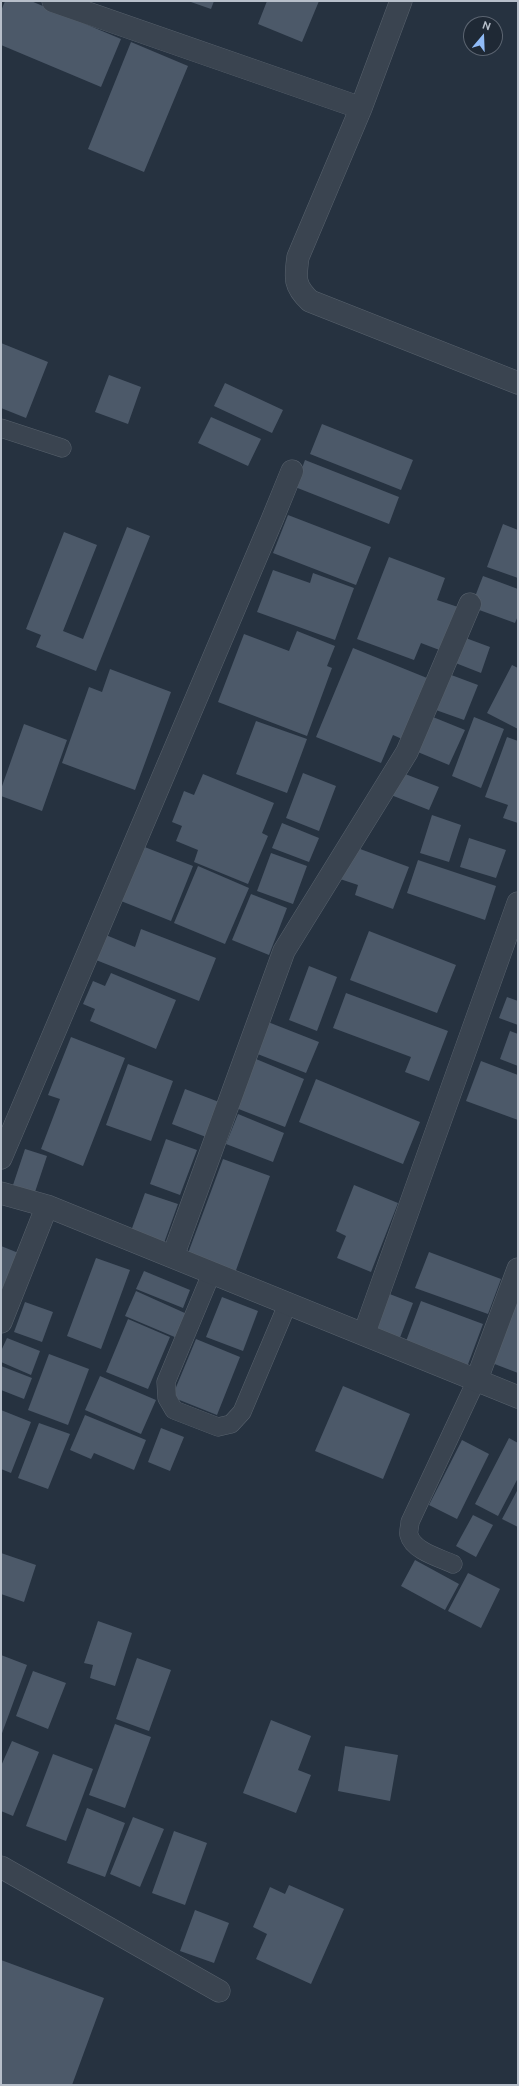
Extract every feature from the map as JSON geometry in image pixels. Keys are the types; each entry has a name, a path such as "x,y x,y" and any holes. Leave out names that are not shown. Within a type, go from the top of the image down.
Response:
{"street":[{"path":"53,1 361,108"},
{"path":"401,1 361,108 298,257 296,283 302,294 310,301 518,383"},
{"path":"1,1158 292,471"},
{"path":"173,1256 284,951 407,752 470,604"},
{"path":"364,1334 518,903"},
{"path":"1,1193 47,1206 477,1379 518,1397"},
{"path":"1,1322 47,1206"},
{"path":"477,1379 518,1268"},
{"path":"1,1867 219,1991"}],"lane":[{"path":"1,428 62,448"},
{"path":"212,1272 166,1382 167,1398 174,1410 218,1427 231,1424 242,1412 288,1303"},
{"path":"453,1564 419,1548 412,1541 409,1534 410,1522 477,1379"}],"building":[{"path":"5,1 31,1 121,39 101,87 1,45 1,11"},
{"path":"188,1 214,1 211,9"},
{"path":"267,1 319,1 302,42 258,24"},
{"path":"131,42 188,66 144,172 88,149"},
{"path":"1,343 48,362 26,418 1,408"},
{"path":"109,375 141,387 128,424 95,412"},
{"path":"225,383 283,410 272,433 214,406"},
{"path":"211,417 261,439 248,466 198,443"},
{"path":"322,424 413,460 401,490 310,454"},
{"path":"305,460 399,497 389,524 295,487"},
{"path":"288,515 371,547 356,585 273,553"},
{"path":"503,524 518,530 518,578 487,567"},
{"path":"127,527 150,536 96,671 36,647 41,635 26,629 64,532 97,545 63,631 83,639"},
{"path":"389,557 445,578 437,600 458,607 442,651 421,643 414,660 357,639"},
{"path":"273,570 310,583 313,573 354,588 335,640 257,612"},
{"path":"483,576 518,589 518,616 515,623 471,607"},
{"path":"297,631 335,646 327,666 332,668 307,736 218,702 244,634 289,651"},
{"path":"463,637 490,647 481,673 453,662"},
{"path":"353,648 427,678 402,739 393,735 381,763 316,737"},
{"path":"512,665 518,668 518,729 487,713"},
{"path":"110,669 171,692 135,790 62,763 89,687 102,692"},
{"path":"446,673 478,685 464,720 433,709"},
{"path":"428,715 465,730 449,765 413,750"},
{"path":"474,717 504,729 481,788 452,776"},
{"path":"256,721 307,739 287,793 236,774"},
{"path":"24,724 67,740 42,811 1,796 1,789"},
{"path":"507,737 518,741 518,823 503,818 508,805 485,797"},
{"path":"400,772 439,787 429,810 391,795"},
{"path":"303,773 336,786 319,831 286,818"},
{"path":"203,774 274,803 262,833 268,836 248,884 194,862 198,850 176,841 182,826 172,822 184,791 194,795"},
{"path":"432,815 461,825 449,862 420,853"},
{"path":"282,823 319,838 309,862 272,848"},
{"path":"469,838 506,850 496,878 460,867"},
{"path":"137,844 193,866 171,921 116,899"},
{"path":"352,846 409,867 393,909 355,895 358,885 340,879"},
{"path":"271,853 307,866 293,904 257,891"},
{"path":"418,860 496,886 485,920 407,893"},
{"path":"198,866 249,888 225,944 174,923"},
{"path":"251,894 287,908 269,955 232,940"},
{"path":"141,929 216,958 199,1001 91,958 101,933 135,947"},
{"path":"369,931 456,965 437,1013 350,980"},
{"path":"309,966 337,977 317,1031 289,1020"},
{"path":"111,973 176,1000 156,1049 90,1021 95,1009 83,1004 93,981 105,986"},
{"path":"346,993 448,1031 429,1081 405,1072 411,1057 333,1028"},
{"path":"507,997 518,1001 518,1025 499,1018"},
{"path":"268,1022 319,1042 306,1073 255,1053"},
{"path":"510,1031 518,1034 518,1066 500,1059"},
{"path":"71,1037 125,1058 83,1166 41,1149 60,1099 48,1095"},
{"path":"256,1059 304,1079 285,1127 236,1108"},
{"path":"481,1061 518,1075 518,1120 466,1101"},
{"path":"128,1064 173,1081 151,1141 106,1125"},
{"path":"316,1079 420,1122 403,1164 299,1122"},
{"path":"185,1089 219,1102 206,1137 172,1124"},
{"path":"238,1114 284,1133 273,1162 226,1144"},
{"path":"166,1139 197,1150 180,1195 150,1184"},
{"path":"25,1149 47,1156 35,1192 13,1185"},
{"path":"223,1159 270,1176 235,1273 187,1256"},
{"path":"354,1185 398,1203 371,1272 337,1258 346,1236 336,1231"},
{"path":"145,1193 178,1204 164,1243 131,1231"},
{"path":"1,1246 21,1254 1,1305"},
{"path":"429,1252 501,1279 488,1314 415,1288"},
{"path":"96,1258 130,1270 101,1349 67,1336"},
{"path":"144,1271 190,1290 183,1308 136,1289"},
{"path":"136,1291 187,1314 177,1338 125,1316"},
{"path":"387,1293 413,1303 398,1343 372,1333"},
{"path":"518,1296 518,1373 492,1363"},
{"path":"222,1297 258,1311 243,1351 206,1337"},
{"path":"421,1301 483,1324 467,1367 405,1344"},
{"path":"25,1302 53,1312 42,1342 14,1332"},
{"path":"128,1319 170,1337 148,1389 106,1372"},
{"path":"7,1338 40,1351 31,1375 1,1362 1,1351"},
{"path":"196,1339 240,1357 217,1415 172,1397"},
{"path":"49,1354 89,1369 68,1425 28,1410"},
{"path":"1,1366 32,1378 24,1399 1,1390"},
{"path":"100,1376 156,1400 141,1434 85,1410"},
{"path":"343,1386 410,1414 383,1479 315,1451"},
{"path":"1,1410 31,1422 11,1473 1,1469"},
{"path":"85,1415 146,1440 134,1470 94,1453 91,1459 70,1450"},
{"path":"39,1423 70,1434 48,1489 18,1478"},
{"path":"161,1428 184,1437 170,1471 148,1462"},
{"path":"509,1438 518,1443 518,1478 498,1516 475,1504"},
{"path":"462,1440 489,1454 457,1519 429,1505"},
{"path":"518,1489 518,1527 502,1519"},
{"path":"473,1515 493,1525 476,1557 456,1546"},
{"path":"1,1553 36,1565 24,1602 1,1594"},
{"path":"415,1560 459,1584 445,1610 401,1586"},
{"path":"468,1573 500,1589 481,1628 448,1611"},
{"path":"98,1621 132,1633 115,1686 90,1678 93,1665 84,1663"},
{"path":"1,1655 27,1665 1,1736"},
{"path":"137,1658 171,1670 149,1731 116,1719"},
{"path":"33,1671 66,1683 48,1729 16,1716"},
{"path":"271,1720 311,1736 298,1770 311,1775 296,1813 243,1793"},
{"path":"115,1724 151,1737 125,1808 89,1795"},
{"path":"12,1741 39,1752 13,1816 1,1811 1,1766"},
{"path":"345,1746 398,1755 390,1801 338,1791"},
{"path":"53,1754 93,1769 66,1841 26,1826"},
{"path":"87,1808 125,1823 105,1877 67,1863"},
{"path":"133,1817 164,1829 140,1887 110,1874"},
{"path":"174,1831 207,1843 185,1905 152,1893"},
{"path":"289,1885 344,1909 311,1984 256,1959 267,1934 253,1927 270,1887 285,1894"},
{"path":"195,1910 229,1923 214,1963 180,1951"},
{"path":"1,1960 104,1998 72,2085 1,2085"}]}
